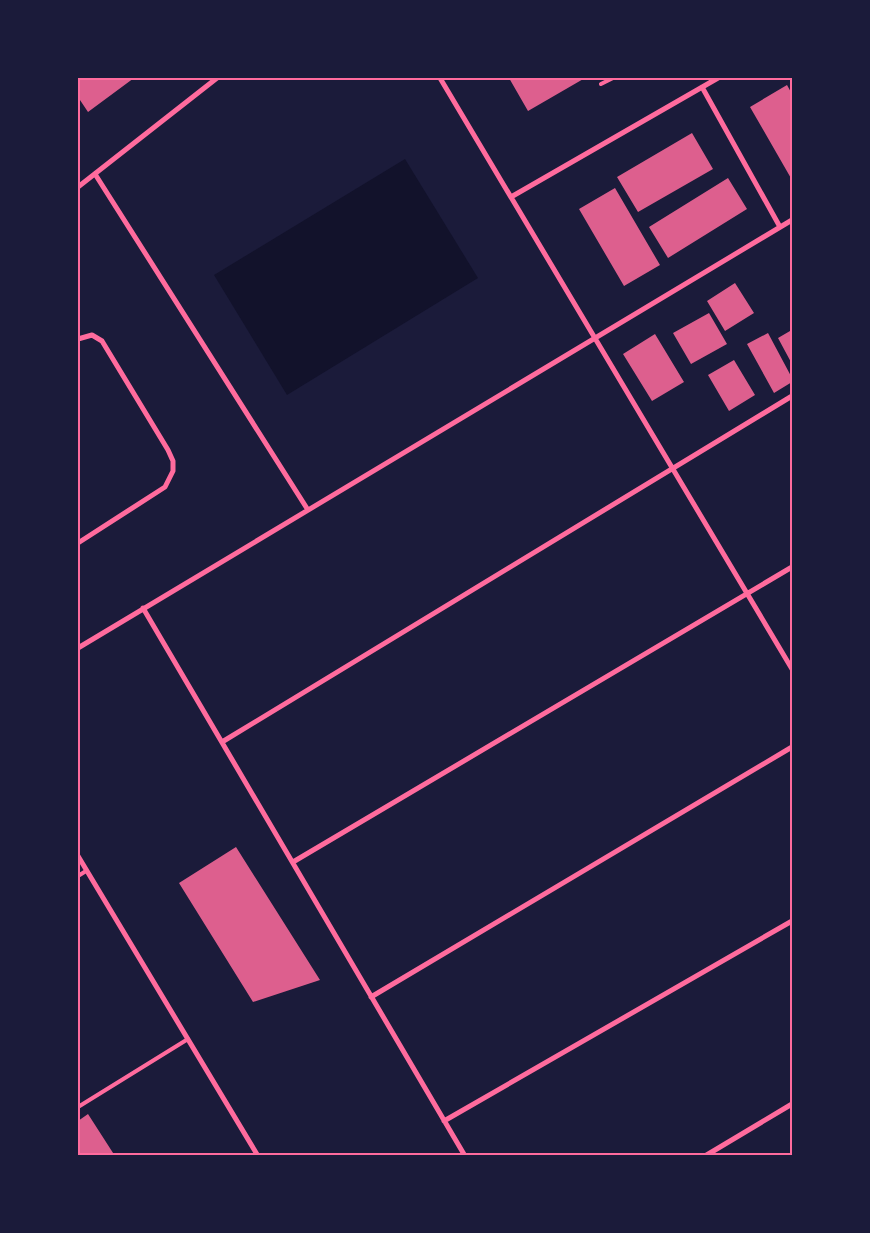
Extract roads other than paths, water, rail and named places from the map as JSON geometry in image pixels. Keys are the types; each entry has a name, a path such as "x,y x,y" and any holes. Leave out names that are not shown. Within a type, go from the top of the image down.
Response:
{"street":[{"path":"78,187 217,78"},
{"path":"440,78 792,669"},
{"path":"511,197 718,78"},
{"path":"702,87 780,227"},
{"path":"95,174 308,510"},
{"path":"78,648 792,220"},
{"path":"78,339 92,335 102,341 173,461 173,471 166,487 78,543"},
{"path":"222,742 792,396"},
{"path":"292,862 792,567"},
{"path":"143,608 465,1156"},
{"path":"371,996 792,747"},
{"path":"78,856 258,1156"},
{"path":"444,1121 792,921"},
{"path":"705,1156 792,1104"}],"lane":[{"path":"601,84 613,78"},
{"path":"78,876 86,870"},
{"path":"78,1107 188,1039"}]}
